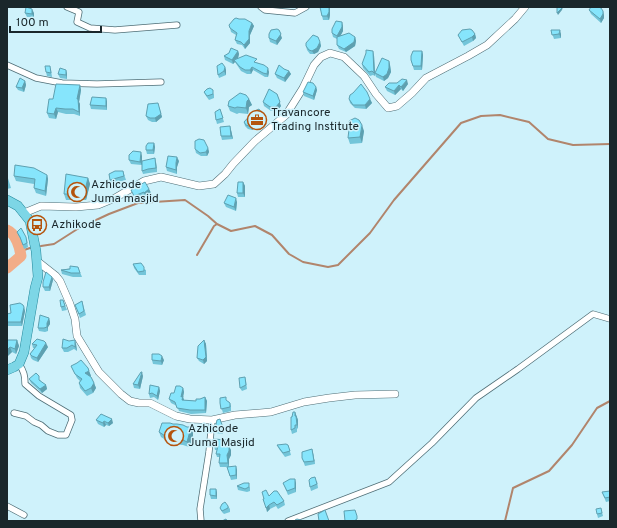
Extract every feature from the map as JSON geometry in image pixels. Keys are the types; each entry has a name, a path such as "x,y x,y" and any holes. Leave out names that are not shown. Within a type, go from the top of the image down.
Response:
{"main road":[{"path":"7,200 18,206 30,221 36,251 38,277 24,352 19,364 7,370"}],"street":[{"path":"67,7 79,12 78,22 90,28 115,30 177,24"},
{"path":"261,7 265,10 295,13 306,7"},
{"path":"24,213 42,206 76,207 98,204 115,198 144,181 161,177 199,186 214,184 255,141 286,116 303,88 314,65 321,57 330,53 344,57 364,76 388,108 398,106 426,78 487,45 515,19 525,7"},
{"path":"7,66 36,78 62,83 97,84 161,82"},
{"path":"37,261 56,276 70,304 75,319 77,336 99,372 130,401 139,404 150,404 176,416 190,419 212,420 235,415 271,412 304,402 329,398 395,394"},
{"path":"288,521 389,482 432,443 476,398 593,314 610,319"},
{"path":"14,413 26,416 48,431 58,435 66,435 72,420 71,415 39,396 25,384 24,372 19,364"},
{"path":"201,521 200,509 209,452 212,420"},
{"path":"7,506 24,515"}],"building":[{"path":"26,7 32,9 32,14 25,13"},
{"path":"320,7 329,7 327,16 322,16"},
{"path":"557,7 562,8 557,13"},
{"path":"591,7 601,8 603,14 600,19 589,10"},
{"path":"236,18 245,19 252,23 249,31 249,39 244,45 235,40 237,33 230,28 229,25"},
{"path":"336,21 342,22 342,27 337,36 332,33 332,29"},
{"path":"277,29 281,34 276,41 269,38 271,30"},
{"path":"470,29 475,34 462,42 458,35 462,30"},
{"path":"551,30 560,30 559,34 552,35"},
{"path":"349,33 355,37 354,42 344,49 337,45 337,37"},
{"path":"313,35 318,37 320,42 317,48 312,51 306,46 306,43"},
{"path":"231,48 238,51 232,60 224,56 229,53"},
{"path":"366,50 373,51 374,73 372,71 369,72 362,64"},
{"path":"413,51 422,51 421,66 413,66 411,56"},
{"path":"246,55 257,59 254,62 268,68 267,74 252,67 250,70 245,70 234,60"},
{"path":"382,58 389,61 387,74 383,77 375,73"},
{"path":"222,63 225,67 224,71 218,75 217,66"},
{"path":"279,65 289,71 284,78 275,74"},
{"path":"45,66 50,66 51,73 46,72"},
{"path":"60,68 66,70 66,75 58,74"},
{"path":"20,78 25,81 22,88 16,87"},
{"path":"402,79 407,80 401,87 399,85 394,91 385,87 389,83 397,83"},
{"path":"308,82 313,83 316,87 313,96 303,92"},
{"path":"56,84 80,85 77,99 79,112 73,109 56,108 54,114 47,113 49,99 53,99"},
{"path":"361,84 370,99 365,105 353,105 349,99 350,95"},
{"path":"210,88 213,90 213,94 207,96 204,92"},
{"path":"269,89 277,94 280,102 276,107 270,107 263,102"},
{"path":"240,93 246,95 249,99 247,101 246,108 235,108 228,106 229,101"},
{"path":"92,97 106,98 106,106 90,105"},
{"path":"158,103 161,114 155,118 146,116 148,104"},
{"path":"220,109 223,118 216,120 215,112"},
{"path":"259,109 262,114 257,123 251,127 246,125 244,122 253,112"},
{"path":"355,118 359,120 362,125 360,137 348,138 349,121"},
{"path":"230,126 231,136 221,136 220,127"},
{"path":"199,139 204,140 208,148 206,152 200,153 195,149 195,141"},
{"path":"148,143 154,143 153,150 146,150"},
{"path":"133,151 141,152 140,162 129,160 129,155"},
{"path":"168,156 177,157 176,170 166,167"},
{"path":"155,158 156,168 142,171 142,161"},
{"path":"15,165 34,168 47,175 45,191 34,188 35,179 14,176"},
{"path":"115,171 123,171 124,176 110,180 109,174"},
{"path":"66,174 88,178 84,194 64,194"},
{"path":"145,182 149,189 144,193 134,196 131,190"},
{"path":"238,182 243,182 243,193 237,193"},
{"path":"228,195 236,198 234,207 224,203"},
{"path":"21,228 26,237 27,243 23,245 17,232"},
{"path":"141,263 144,267 144,271 138,272 133,264"},
{"path":"70,266 78,267 80,273 71,273 61,270 70,269"},
{"path":"46,272 52,277 49,287 43,287 43,282"},
{"path":"60,300 63,300 65,306 61,307"},
{"path":"82,301 84,311 79,314 75,305"},
{"path":"20,303 24,307 21,322 7,322 7,314 11,313 10,305"},
{"path":"40,315 49,318 47,327 38,328"},
{"path":"37,339 46,343 37,358 30,354 37,345 32,344"},
{"path":"63,339 69,341 75,340 75,347 72,345 67,348 62,348"},
{"path":"7,340 17,340 15,349 10,347 7,350"},
{"path":"204,340 206,357 203,360 197,358 198,346"},
{"path":"152,354 159,354 162,356 161,361 152,360"},
{"path":"81,360 89,371 85,373 91,377 94,383 91,388 85,391 79,383 82,379 75,374 71,366"},
{"path":"141,372 138,385 133,384"},
{"path":"36,373 39,376 39,380 46,385 40,389 29,379"},
{"path":"245,377 246,385 240,388 239,378"},
{"path":"150,385 159,387 157,396 152,393 149,394"},
{"path":"176,386 183,388 181,397 183,396 182,400 196,401 196,399 205,397 205,410 177,408 175,402 169,399 171,393 174,393"},
{"path":"226,397 226,400 230,403 230,407 221,409 220,398"},
{"path":"293,412 295,412 297,425 295,425 295,428 291,430 291,417"},
{"path":"101,414 112,419 108,423 104,421 103,423 96,420"},
{"path":"220,419 223,428 220,430 215,429 217,420"},
{"path":"162,423 191,427 187,442 181,439 170,439 159,432"},
{"path":"214,439 226,440 227,447 229,446 227,455 228,463 219,463 220,454 216,454 218,446 214,446"},
{"path":"277,445 288,445 290,451 283,453"},
{"path":"312,449 314,461 304,462 302,452"},
{"path":"236,466 236,475 230,476 227,467"},
{"path":"315,477 317,484 310,487 309,480"},
{"path":"290,479 295,479 295,488 287,491 283,483"},
{"path":"244,483 249,483 249,487 245,489 237,486"},
{"path":"210,489 216,489 216,496 210,495"},
{"path":"266,490 269,496 274,491 277,491 284,501 277,505 274,502 266,508 262,492"},
{"path":"610,491 610,497 605,498 602,492"},
{"path":"225,502 228,508 222,511 220,508"},
{"path":"601,508 602,513 597,514 596,509"},
{"path":"325,510 329,521 319,521 318,514"},
{"path":"355,510 357,519 354,521 345,521 344,511"}],"waterway":[{"path":"217,224 231,231 255,226 272,235 289,254 303,262 328,267 338,265 370,233 394,200 461,123 481,116 500,115 529,122 548,139 573,145 610,144"},
{"path":"41,246 54,244 79,228 138,203 185,200 217,224 214,226 197,255"},
{"path":"7,230 13,234 19,245 21,256 7,268"},
{"path":"18,244 22,246 24,250 30,248"},
{"path":"505,521 513,488 549,471 572,445 597,408 610,401"}],"place":[{"name":"Travancore Trading Institute","path":"257,120"},
{"name":"Azhicode Juma masjid","path":"77,192"},
{"name":"Azhikode","path":"37,225"},
{"name":"Azhicode Juma Masjid","path":"174,436"}]}
